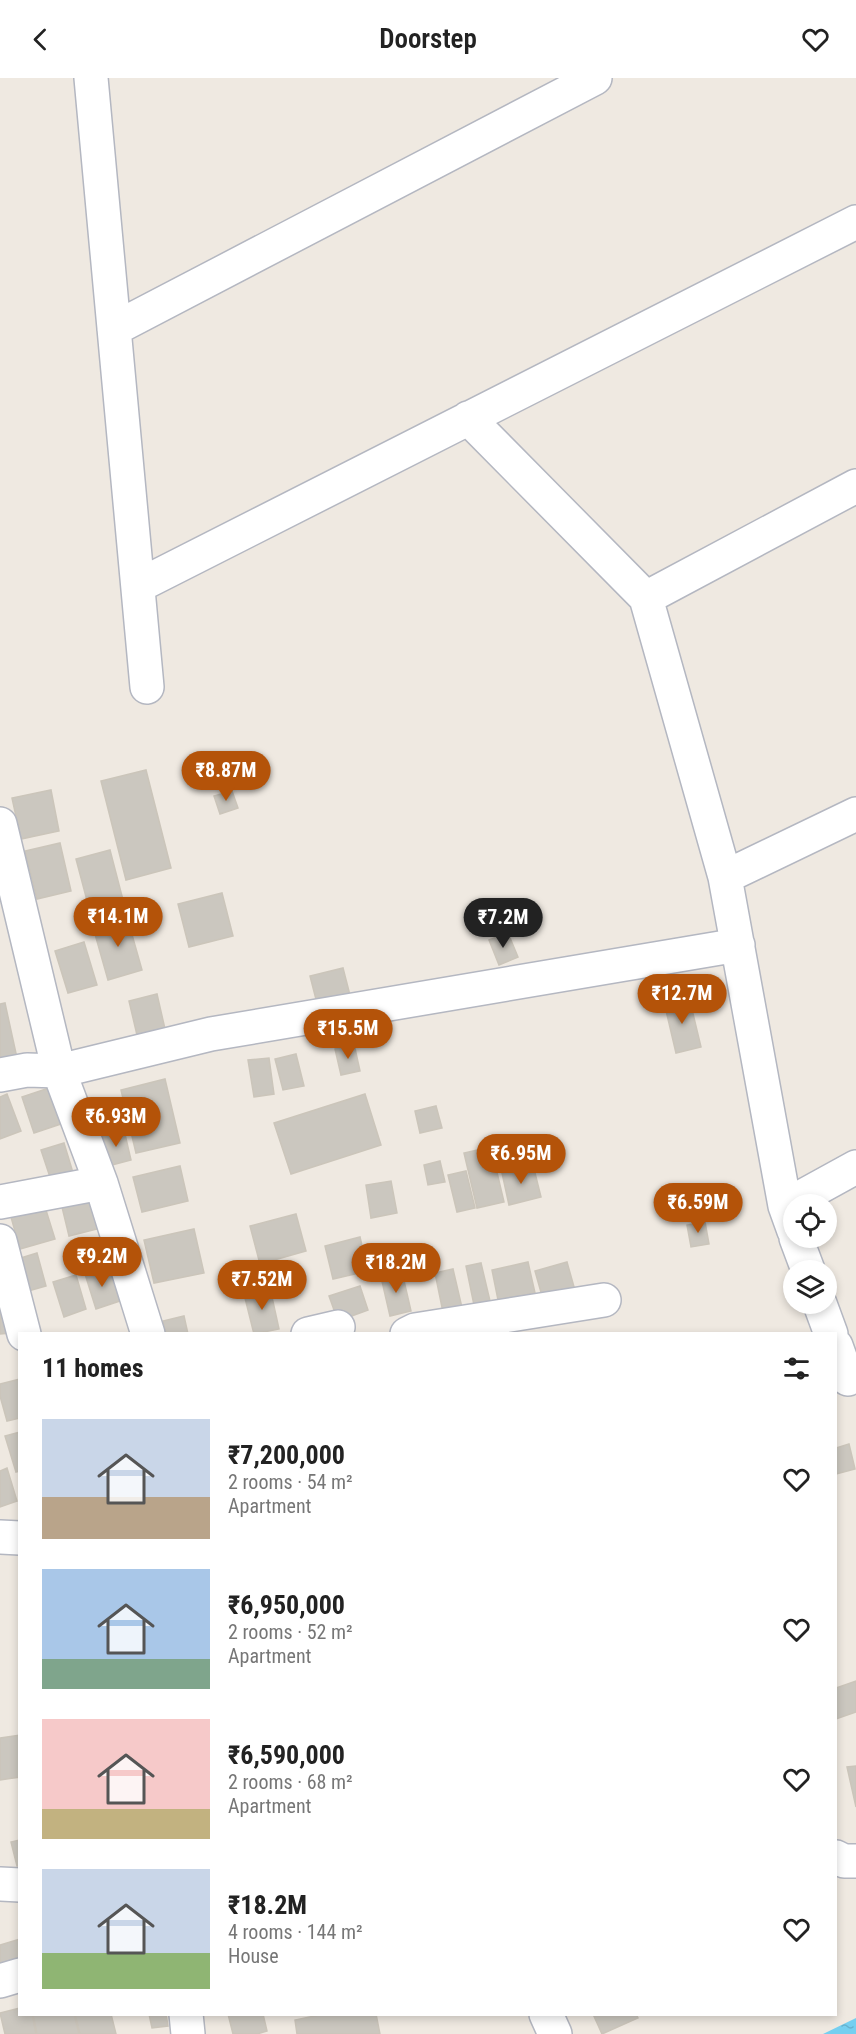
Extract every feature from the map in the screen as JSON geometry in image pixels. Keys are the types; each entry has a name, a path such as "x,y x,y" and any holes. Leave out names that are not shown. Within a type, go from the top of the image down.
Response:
{"street":[{"path":"92,78 147,687"},
{"path":"114,329 595,78"},
{"path":"138,586 856,222"},
{"path":"468,418 646,598 726,877 785,1194"},
{"path":"646,598 856,486"},
{"path":"726,877 856,814"},
{"path":"0,824 59,1071 101,1183 142,1308 148,1332"},
{"path":"0,1075 27,1070 59,1071 211,1034 738,945"},
{"path":"821,1194 856,1167"},
{"path":"0,1202 101,1183"},
{"path":"0,1241 23,1332"},
{"path":"415,1332 604,1299"},
{"path":"824,1314 830,1332"},
{"path":"837,1349 848,1379 856,1375"},
{"path":"0,1537 18,1538"},
{"path":"837,1858 844,1861 856,1861"},
{"path":"0,1884 18,1885"},
{"path":"0,1981 18,1976"},
{"path":"186,2016 188,2034"},
{"path":"547,2016 555,2034"}],"water":[{"path":"856,2018 856,2034 823,2034"}],"building":[{"path":"146,770 171,868 126,880 101,781"},
{"path":"51,790 59,831 21,839 12,798"},
{"path":"232,791 238,808 220,814 214,796"},
{"path":"60,843 71,891 37,899 25,851"},
{"path":"110,850 123,900 89,908 76,859"},
{"path":"222,893 233,936 189,947 178,904"},
{"path":"127,917 142,970 108,980 93,927"},
{"path":"508,933 518,957 499,965 489,940"},
{"path":"84,942 97,985 68,993 55,951"},
{"path":"343,968 352,1003 319,1011 310,976"},
{"path":"157,994 165,1029 137,1035 129,1001"},
{"path":"689,997 701,1047 676,1053 664,1002"},
{"path":"5,1003 17,1058 0,1062 0,1004"},
{"path":"354,1044 360,1071 341,1075 335,1049"},
{"path":"296,1054 304,1086 283,1090 275,1059"},
{"path":"269,1058 274,1094 254,1097 248,1060"},
{"path":"165,1079 180,1143 136,1153 121,1090"},
{"path":"52,1087 64,1123 34,1133 22,1097"},
{"path":"7,1094 21,1131 0,1139 0,1097"},
{"path":"365,1094 381,1145 291,1174 274,1123"},
{"path":"436,1106 442,1128 420,1133 415,1111"},
{"path":"124,1130 131,1160 108,1166 101,1136"},
{"path":"64,1143 74,1176 52,1183 41,1150"},
{"path":"491,1147 504,1202 477,1208 464,1153"},
{"path":"440,1161 445,1182 428,1185 424,1165"},
{"path":"533,1165 541,1197 509,1205 502,1173"},
{"path":"180,1166 188,1201 142,1212 133,1177"},
{"path":"466,1171 475,1208 457,1212 448,1175"},
{"path":"391,1181 397,1213 371,1218 366,1185"},
{"path":"93,1199 101,1228 69,1236 62,1207"},
{"path":"45,1207 55,1239 20,1249 11,1217"},
{"path":"296,1214 306,1251 260,1264 250,1226"},
{"path":"705,1222 709,1244 691,1247 687,1225"},
{"path":"194,1229 204,1273 154,1283 144,1240"},
{"path":"360,1237 368,1271 333,1279 325,1246"},
{"path":"37,1253 46,1286 21,1293 11,1261"},
{"path":"528,1262 535,1293 498,1300 492,1270"},
{"path":"567,1262 576,1294 544,1303 535,1271"},
{"path":"481,1263 490,1301 474,1305 466,1266"},
{"path":"108,1266 120,1301 96,1309 85,1274"},
{"path":"453,1269 463,1312 444,1317 435,1273"},
{"path":"402,1272 411,1311 390,1316 381,1277"},
{"path":"76,1275 86,1309 64,1317 53,1282"},
{"path":"360,1286 368,1310 338,1321 329,1296"},
{"path":"270,1288 279,1329 254,1332 244,1294"},
{"path":"5,1308 10,1333 0,1334 0,1309"},
{"path":"184,1316 188,1332 166,1332 163,1321"},
{"path":"18,1380 18,1418 7,1421 0,1396 0,1384"},
{"path":"18,1433 18,1472 16,1472 5,1436"},
{"path":"849,1444 855,1469 837,1474 837,1448"},
{"path":"7,1468 17,1501 0,1507 0,1471"},
{"path":"856,1681 856,1712 837,1719 837,1688"},
{"path":"18,1735 18,1777 0,1780 0,1738"},
{"path":"856,1766 856,1807 847,1767"},
{"path":"18,1840 18,1866 17,1866 11,1842"},
{"path":"18,1940 18,1971 0,1976 0,1945"},
{"path":"18,2008 18,2016 32,2016 36,2034 5,2034 0,2013"},
{"path":"33,2016 74,2016 79,2034 37,2034"},
{"path":"76,2016 112,2016 116,2034 80,2034"},
{"path":"149,2016 166,2016 168,2026 152,2028"},
{"path":"228,2016 263,2016 267,2031 257,2034 233,2034"},
{"path":"314,2016 376,2016 380,2034 297,2034 295,2020"},
{"path":"594,2016 637,2016 638,2018 602,2034"}]}
